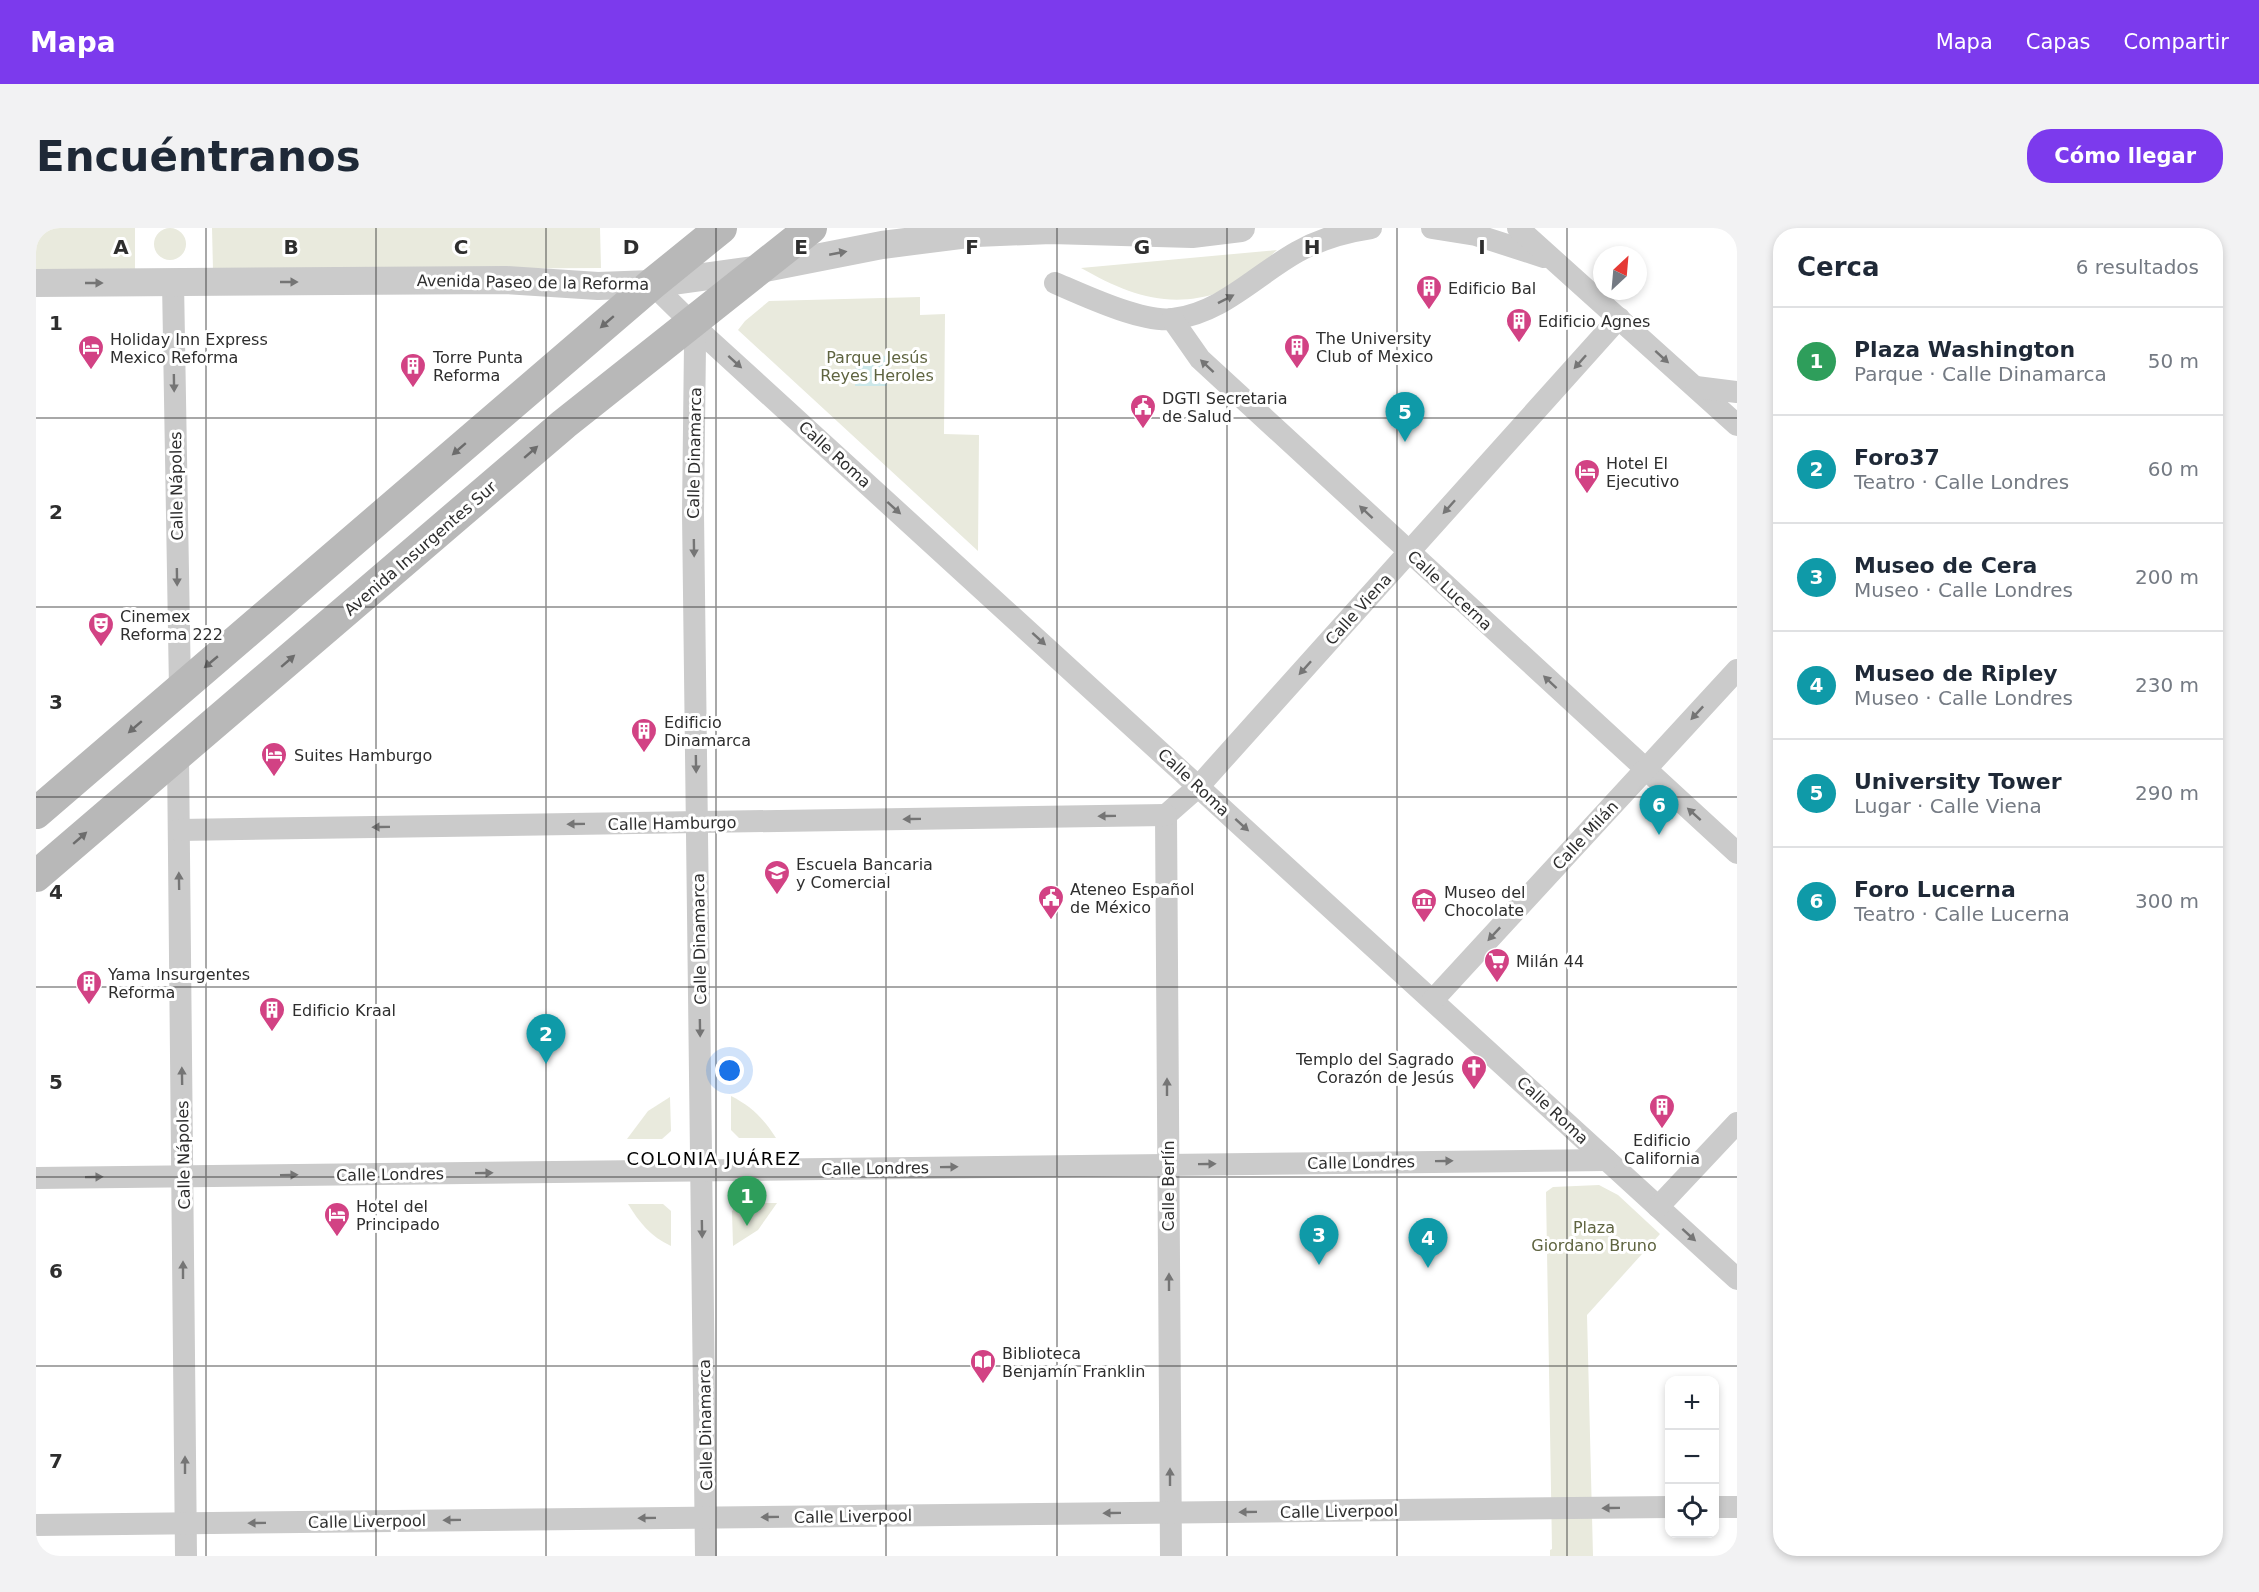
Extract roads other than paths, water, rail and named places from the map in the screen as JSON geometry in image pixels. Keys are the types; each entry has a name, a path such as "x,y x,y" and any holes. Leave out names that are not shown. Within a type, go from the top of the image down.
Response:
{"main road":[{"path":"36,813 652,284 722,228"},
{"name":"Avenida Insurgentes Sur","path":"36,876 564,424 811,228"}],"street":[{"name":"Avenida Paseo de la Reforma","path":"36,283 506,280 598,286 652,284 760,268 882,245 976,233 1051,230 1192,234 1241,228"},
{"path":"1055,283 1124,310 1172,319 1196,313 1228,298 1295,253 1316,242 1347,232 1371,228"},
{"path":"1432,228 1476,235 1551,259"},
{"path":"1518,228 1737,425"},
{"name":"Calle Nápoles","path":"173,282 180,689"},
{"name":"Calle Roma","path":"652,284 1737,1279"},
{"name":"Calle Viena","path":"1166,815 1198,786 1619,318"},
{"name":"Calle Lucerna","path":"1172,319 1200,359 1737,853"},
{"name":"Calle Dinamarca","path":"692,322 695,344 693,513 706,1556"},
{"path":"1696,387 1737,392"},
{"name":"Calle Milán","path":"1432,1000 1737,670"},
{"name":"Calle Nápoles","path":"178,755 186,1556"},
{"name":"Calle Hamburgo","path":"179,830 1166,815"},
{"name":"Calle Berlín","path":"1166,815 1171,1556"},
{"path":"1658,1207 1737,1123"},
{"name":"Calle Londres","path":"36,1178 1607,1160"},
{"name":"Calle Liverpool","path":"36,1525 1665,1507"},
{"path":"1719,1507 1737,1507"}],"water":[{"path":"856,355 887,356 887,386 855,386"}],"place":[{"name":"Edificio Bal","path":"1429,311"},
{"name":"Edificio Agnes","path":"1519,344"},
{"name":"The University Club of Mexico","path":"1297,370"},
{"name":"Holiday Inn Express Mexico Reforma","path":"91,371"},
{"name":"Torre Punta Reforma","path":"413,389"},
{"name":"DGTI Secretaria de Salud","path":"1143,430"},
{"name":"University Tower","path":"1405,442"},
{"name":"Hotel El Ejecutivo","path":"1587,495"},
{"name":"Cinemex Reforma 222","path":"101,648"},
{"name":"Edificio Dinamarca","path":"644,754"},
{"name":"Suites Hamburgo","path":"274,778"},
{"name":"Foro Lucerna","path":"1659,835"},
{"name":"Escuela Bancaria y Comercial","path":"777,896"},
{"name":"Ateneo Español de México","path":"1051,921"},
{"name":"Museo del Chocolate","path":"1424,924"},
{"name":"Milán 44","path":"1497,984"},
{"name":"Yama Insurgentes Reforma","path":"89,1006"},
{"name":"Edificio Kraal","path":"272,1033"},
{"name":"Foro37","path":"546,1064"},
{"name":"Templo del Sagrado Corazón de Jesús","path":"1474,1091"},
{"name":"Edificio California","path":"1662,1130"},
{"name":"Plaza Washington","path":"747,1226"},
{"name":"Hotel del Principado","path":"337,1238"},
{"name":"Museo de Cera","path":"1319,1265"},
{"name":"Museo de Ripley","path":"1428,1268"},
{"name":"Biblioteca Benjamín Franklin","path":"983,1385"}],"district":[{"name":"COLONIA JUÁREZ","path":"714,1159"}],"park label":[{"name":"Parque Jesús Reyes Heroles","path":"877,366"},
{"name":"Plaza Giordano Bruno","path":"1594,1236"}]}
